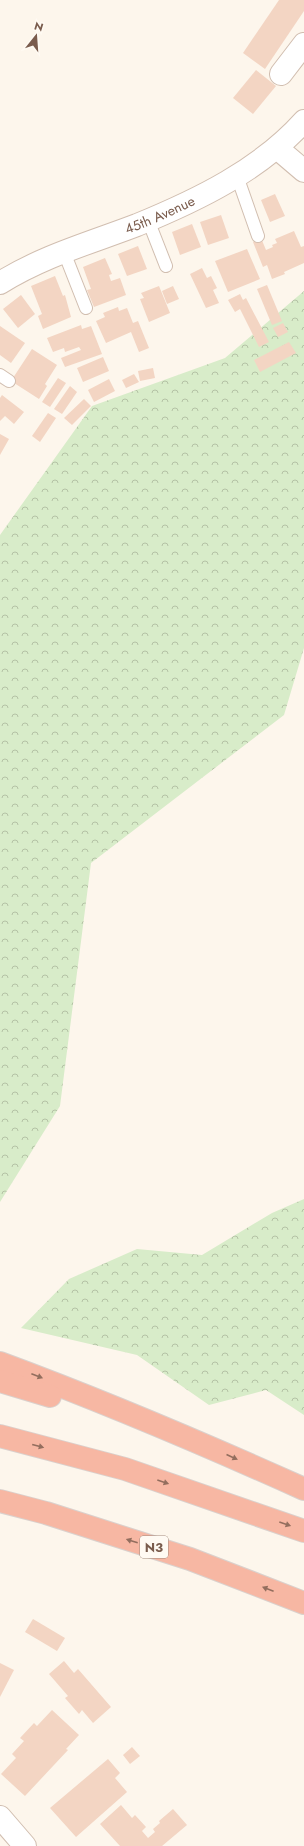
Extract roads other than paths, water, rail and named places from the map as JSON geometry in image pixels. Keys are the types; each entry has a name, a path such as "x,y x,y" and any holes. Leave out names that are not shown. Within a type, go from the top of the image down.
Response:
{"highway":[{"path":"0,1363 100,1400 197,1440 304,1489"},
{"path":"0,1381 197,1440"},
{"path":"0,1436 125,1469 304,1531"},
{"name":"N3","path":"0,1501 190,1559 304,1603"}],"street":[{"path":"281,74 304,44"},
{"name":"45th Avenue","path":"0,283 25,268 148,220 200,196 237,176 277,148 304,121"},
{"path":"277,148 304,171"},
{"path":"0,1817 25,1846"}],"lane":[{"path":"237,176 258,236"},
{"path":"148,220 166,266"},
{"path":"64,252 86,308"}]}
